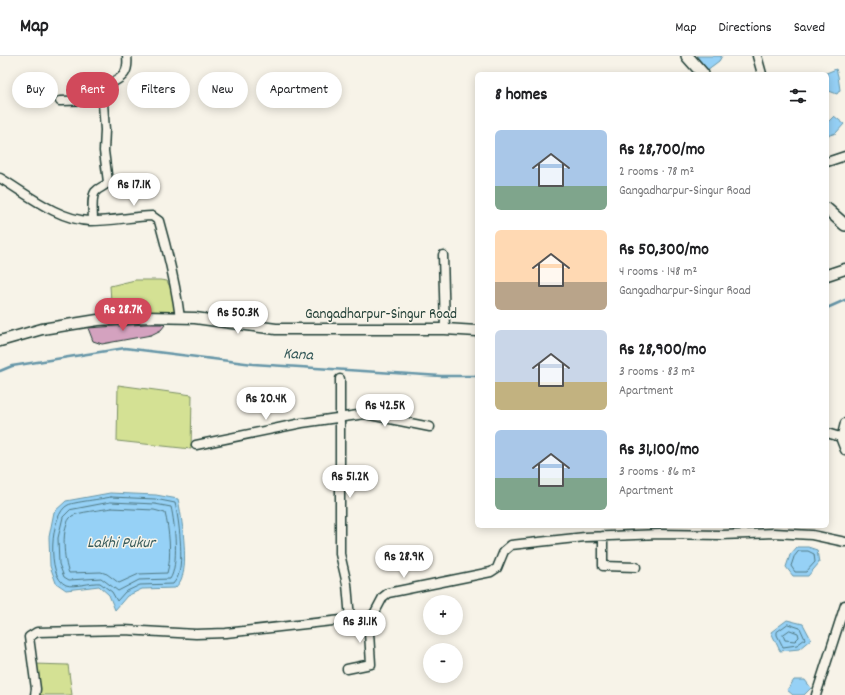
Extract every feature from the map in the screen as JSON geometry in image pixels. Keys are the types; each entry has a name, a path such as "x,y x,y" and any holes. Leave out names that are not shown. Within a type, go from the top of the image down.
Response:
{"main road":[{"path":"687,56 701,72"},
{"path":"829,211 845,225"}],"street":[{"path":"119,80 126,70 127,56"},
{"path":"757,56 761,72"},
{"path":"60,101 66,101"},
{"path":"93,221 94,194 108,182 104,150 105,130 103,108"},
{"path":"829,161 845,156"},
{"path":"0,178 63,216 76,220 93,221 146,216 156,218 159,221 171,268 180,318"},
{"path":"443,255 445,329"},
{"path":"829,274 845,269"},
{"name":"Gangadharpur-Singur Road","path":"0,341 42,329 98,320 146,317 195,318 276,330 445,329 475,331"},
{"path":"340,379 340,554 347,584 350,619"},
{"path":"196,445 302,423 358,415 371,415 430,427"},
{"path":"841,439 845,424"},
{"path":"829,434 838,436 841,439 845,450"},
{"path":"35,695 36,689 29,637 37,632 124,630 196,634 368,617 374,614 383,597 388,593 494,570 499,565 504,550 511,545 525,542 603,536 779,533 812,535 845,542"},
{"path":"603,536 603,566 636,567"},
{"path":"816,695 845,605"},
{"path":"348,668 371,664 368,617"}],"green space":[{"path":"135,280 167,281 176,299 177,315 112,316 110,286"},
{"path":"118,385 192,395 191,449 117,441"},
{"path":"33,664 68,665 72,695 38,695"}],"water":[{"path":"697,56 722,56 719,61 707,70"},
{"path":"836,69 840,90 837,94 829,91 829,72"},
{"path":"834,116 844,124 836,133 829,135 829,121"},
{"name":"Lakhi Pukur","path":"110,493 156,495 178,499 183,528 184,550 184,570 179,583 175,588 142,589 127,596 115,610 109,595 99,586 66,590 56,583 50,566 49,537 54,512 66,501"},
{"path":"797,547 808,547 817,550 819,563 808,576 793,576 786,567 790,555"},
{"path":"787,620 803,624 811,639 799,649 780,651 771,632"},
{"path":"794,680 805,680 811,688 804,695 793,695 787,690"}],"building":[{"path":"146,324 165,325 161,330 151,335 102,344 93,341 88,328"}],"waterway":[{"name":"Kana","path":"829,307 845,300"},
{"name":"Kana","path":"0,371 12,366 125,348 253,364 441,376 475,376"}]}
